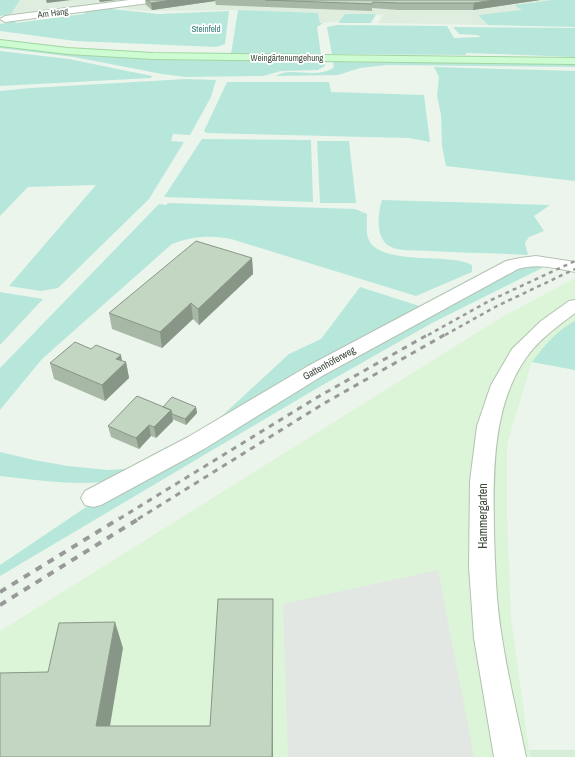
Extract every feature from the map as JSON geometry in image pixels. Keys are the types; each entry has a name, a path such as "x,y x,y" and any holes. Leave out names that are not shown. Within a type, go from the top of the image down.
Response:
{"main road":[{"name":"Weingärtenumgehung","path":"0,43 68,51 153,56 575,61"}],"street":[{"path":"70,0 79,9"},
{"name":"Am Hang","path":"5,19 149,0"},
{"name":"Gattenhöferweg","path":"93,498 196,443 315,371 512,265 521,262 539,260 575,266"},
{"name":"Hammergarten","path":"510,757 488,638 482,567 482,481 488,426 501,385 519,353 547,325 575,305"}],"shaded area":[{"path":"20,0 552,0 514,5 523,10 478,15 488,25 378,23 383,15 345,14 339,21 320,23 318,13 238,10 147,11 126,9 120,3 11,14"},
{"path":"575,278 575,370 532,362 507,444 507,516 511,617 529,750 575,750 575,757 0,757 0,631 502,317"},
{"path":"438,570 474,757 288,757 283,604"},
{"path":"529,750 575,750 575,757 531,757"}],"green space":[{"path":"0,0 20,0 11,14 0,16"},
{"path":"552,0 575,0 575,27 488,25 478,15 522,10 514,5"},
{"name":"Steinfeld","path":"103,8 158,14 229,11 225,44 216,47 75,41 0,31 0,24 15,21 16,23 84,14 85,12"},
{"path":"238,10 318,13 320,23 323,23 317,27 321,55 231,54"},
{"path":"345,14 376,14 371,23 338,23"},
{"path":"337,25 447,26 454,38 481,37 477,35 459,34 453,27 575,28 575,57 466,53 466,55 332,54 327,27"},
{"path":"0,44 77,55 161,60 323,61 325,66 318,70 281,71 263,76 186,77 162,74 74,57 0,48"},
{"path":"0,51 69,59 152,76 151,78 0,86"},
{"path":"333,62 575,64 575,67 387,65 360,68 338,75 276,76 289,72 312,73 327,71 334,67"},
{"path":"434,67 575,71 575,181 446,166 442,146 441,115 437,96 439,77"},
{"path":"186,79 216,80 211,97 190,135 173,134 171,141 184,142 149,199 58,288 41,291 9,286 96,185 28,187 0,216 0,91"},
{"path":"227,82 329,82 331,92 424,95 430,142 409,138 207,133 204,131"},
{"path":"202,139 311,140 313,202 164,197"},
{"path":"317,141 349,141 356,203 320,203"},
{"path":"382,200 550,205 534,216 544,231 529,237 525,243 528,255 409,250 394,248 389,246 381,237 379,211"},
{"path":"168,203 355,209 367,214 368,238 374,247 385,253 415,258 461,261 472,265 472,272 416,296 231,239 201,237 180,241 172,244 42,359 0,410 0,368 159,204 166,205"},
{"path":"540,264 548,265 432,323 314,390 0,576 0,565 101,497 111,481 69,483 0,476 0,452 68,466 108,470 136,468 212,425 289,354 321,339 360,287 435,311 507,271"},
{"path":"0,292 43,299 0,345"},
{"path":"575,321 575,370 532,362 556,334"}],"building":[{"path":"147,0 172,0 151,3"},
{"path":"265,0 494,0 474,3 373,2 372,4"},
{"path":"196,241 252,258 198,309 191,303 160,332 109,313"},
{"path":"75,342 91,349 96,345 121,355 116,359 126,362 102,385 50,363"},
{"path":"137,396 171,410 154,427 149,425 136,438 108,426"},
{"path":"172,397 196,407 185,419 172,414 171,410 163,407"},
{"path":"218,599 273,599 272,757 0,757 0,673 48,672 59,623 115,622 96,726 210,726"}],"railway":[{"path":"428,335 489,301 575,261"},
{"path":"445,335 497,306 575,269"},
{"path":"119,519 316,398 429,334"},
{"path":"138,519 323,404 446,334"},
{"path":"0,592 120,518"},
{"path":"0,605 140,518"}]}
